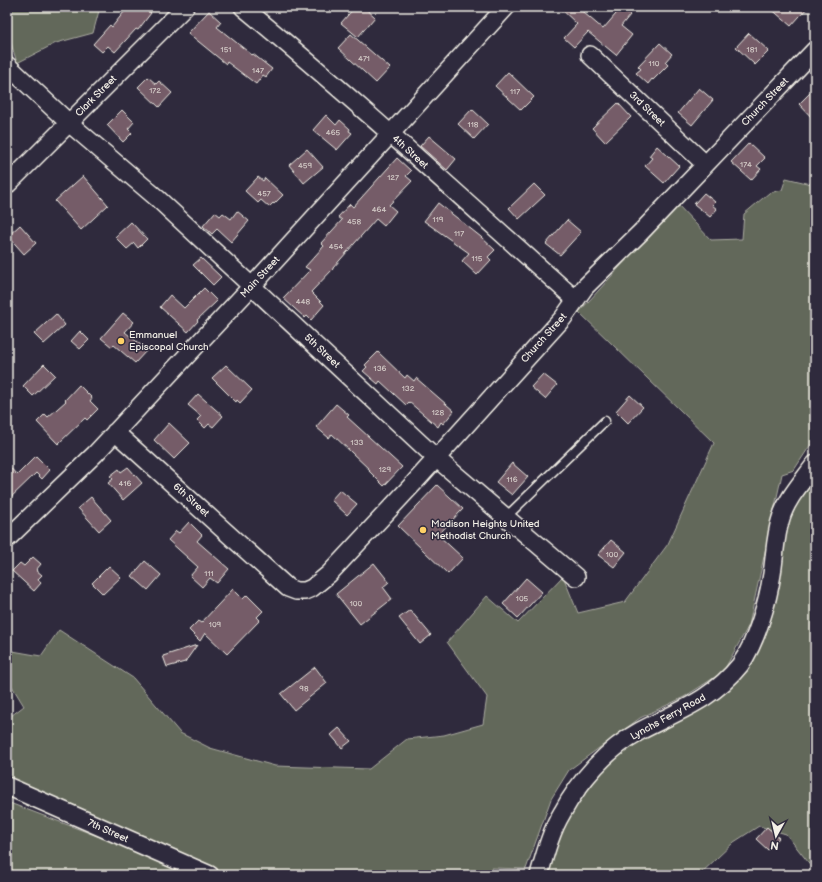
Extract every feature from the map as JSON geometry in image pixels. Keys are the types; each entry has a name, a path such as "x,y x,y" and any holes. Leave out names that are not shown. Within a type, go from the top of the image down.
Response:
{"street":[{"name":"Clark Street","path":"7,185 185,7"},
{"name":"4th Street","path":"243,7 278,36 576,300"},
{"name":"Main Street","path":"7,539 96,454 252,286 506,7"},
{"name":"Church Street","path":"266,568 288,588 296,591 305,591 312,588 329,574 563,318 585,288 641,232 704,164 815,50"},
{"name":"3rd Street","path":"590,55 704,164"},
{"name":"5th Street","path":"7,65 69,123 157,198 436,458 576,577"},
{"name":"6th Street","path":"115,432 266,568"},
{"name":"Lynchs Ferry Road","path":"539,875 561,813 579,786 595,766 614,749 638,732 698,702 712,693 728,679 741,663 752,645 765,605 772,575 777,533 781,516 790,500 815,464"},
{"name":"7th Street","path":"7,786 210,875"}],"lane":[{"path":"506,517 605,421"}],"green space":[{"path":"13,7 100,7 93,33 56,43 17,63 7,30 7,16"},
{"path":"786,178 815,185 815,438 794,470 782,474 749,625 723,672 684,697 640,718 569,770 551,799 526,869 492,868 481,875 7,875 7,802 145,854 7,779 7,719 24,706 7,678 7,650 41,656 59,630 133,678 180,733 210,748 275,766 369,769 407,739 444,735 483,724 487,697 447,642 487,596 518,623 563,576 578,613 625,602 668,544 714,443 579,312 677,204 711,240 742,239 744,214 769,193 782,190"},
{"path":"815,476 815,875 810,875 812,867 786,834 759,826 734,842 699,875 546,875 562,827 584,790 618,754 732,684 787,518"}],"building":[{"path":"128,7 144,7 151,13 138,30 136,29 115,52 108,46 102,52 93,44 110,25 112,27"},
{"path":"355,7 364,7 375,17 358,37 341,23"},
{"path":"559,7 577,7 603,29 622,7 630,15 621,26 632,35 616,55 588,32 574,47 564,38 577,24"},
{"path":"769,7 808,7 791,26"},
{"path":"209,11 221,22 217,27 272,69 266,77 263,75 256,84 227,62 226,64 188,33"},
{"path":"749,33 769,51 755,65 736,47"},
{"path":"351,34 390,68 376,83 338,48"},
{"path":"660,43 672,54 665,62 668,65 648,84 636,73 641,69 638,66"},
{"path":"508,72 534,97 521,110 495,86"},
{"path":"148,77 156,84 159,81 172,93 159,107 138,87"},
{"path":"699,88 713,100 692,125 678,113"},
{"path":"815,88 815,121 799,104"},
{"path":"618,103 631,117 605,142 592,128"},
{"path":"472,109 488,124 474,139 458,124"},
{"path":"122,110 134,122 128,129 132,133 123,142 107,125"},
{"path":"326,115 336,125 340,120 350,129 349,131 352,133 337,150 313,130"},
{"path":"429,136 456,159 447,170 420,146"},
{"path":"749,143 765,158 757,166 761,169 751,180 731,162"},
{"path":"657,146 679,166 664,183 645,166 652,158 649,156"},
{"path":"307,149 323,167 304,183 289,165"},
{"path":"397,158 411,171 406,176 412,181 389,205 396,211 384,226 376,219 311,292 324,305 311,320 307,316 305,318 283,298 310,270 305,267 324,246 321,243 342,220 338,217 350,204 353,207"},
{"path":"83,176 108,205 81,230 55,201"},
{"path":"258,177 263,181 265,178 283,195 269,207 261,200 258,203 245,191"},
{"path":"534,184 545,195 519,219 509,208"},
{"path":"704,193 715,202 712,205 717,209 710,217 694,204"},
{"path":"438,203 495,250 488,257 491,260 477,275 462,261 469,253 424,221"},
{"path":"237,211 249,221 231,242 217,229 212,234 203,226 215,212 220,216 223,213 231,219"},
{"path":"567,220 581,232 560,255 546,244"},
{"path":"131,222 147,239 138,248 134,243 127,249 115,237"},
{"path":"20,225 36,243 24,254 8,236"},
{"path":"201,258 221,277 213,285 193,265"},
{"path":"204,288 217,301 197,320 198,321 188,332 160,307 170,295 184,308"},
{"name":"Emmanuel Episcopal Church","path":"123,313 134,322 125,332 147,350 135,363 114,345 112,347 101,338"},
{"path":"56,314 65,325 44,344 34,334"},
{"path":"80,331 89,340 80,349 71,341"},
{"path":"378,352 405,378 407,375 414,381 416,378 454,411 443,424 441,422 438,427 409,402 406,405 380,381 378,384 363,371 367,367 365,365"},
{"path":"44,364 55,375 33,396 23,386"},
{"path":"226,365 252,390 240,403 237,400 236,402 212,378"},
{"path":"543,374 557,385 545,399 531,387"},
{"path":"79,385 92,398 90,401 98,409 87,420 85,418 58,444 37,422 45,414 48,417 66,401 65,400"},
{"path":"198,394 223,416 213,427 209,424 205,428 197,420 201,416 188,405"},
{"path":"630,395 643,407 628,423 616,411"},
{"path":"336,404 349,415 347,417 402,467 384,486 369,471 370,470 332,434 329,438 316,427"},
{"path":"169,423 190,443 174,459 154,440"},
{"path":"36,456 50,470 42,479 36,473 7,501 7,464 17,475"},
{"path":"512,463 528,477 512,495 496,482"},
{"path":"128,467 142,483 123,500 108,483 113,479 110,476 119,469 121,472"},
{"name":"Madison Heights United Methodist Church","path":"437,485 463,509 438,535 463,558 448,574 398,526"},
{"path":"340,490 357,504 347,515 331,500"},
{"path":"91,497 111,520 99,531 78,508"},
{"path":"189,522 202,535 197,541 229,569 217,583 210,578 202,587 190,576 198,567 168,540 176,531 179,533"},
{"path":"611,540 626,552 614,567 598,555"},
{"path":"33,557 41,564 36,570 42,575 38,579 41,583 34,591 12,571 20,563 24,566"},
{"path":"145,561 161,575 148,590 132,576"},
{"path":"374,563 389,582 383,587 392,599 360,624 336,594"},
{"path":"109,566 121,577 103,594 92,583"},
{"path":"526,578 542,592 518,618 503,604"},
{"path":"233,589 243,599 247,595 263,611 257,617 260,620 227,654 205,633 200,641 189,630 198,621 201,623"},
{"path":"410,610 431,635 420,644 399,618"},
{"path":"197,645 185,662 167,667 163,656"},
{"path":"315,667 327,683 294,710 281,694"},
{"path":"339,728 351,741 342,748 331,735"},
{"path":"767,827 779,838 768,850 756,839"}],"place":[{"name":"Emmanuel Episcopal Church","path":"121,341"},
{"name":"Madison Heights United Methodist Church","path":"423,530"}]}
